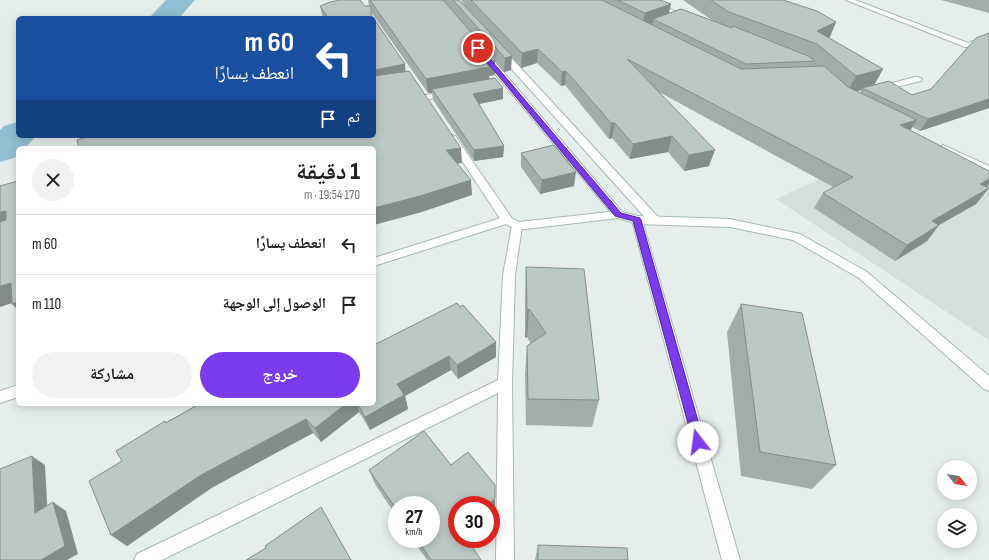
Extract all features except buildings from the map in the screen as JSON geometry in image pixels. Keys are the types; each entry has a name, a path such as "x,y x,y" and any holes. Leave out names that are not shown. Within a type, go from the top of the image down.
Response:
{"street":[{"path":"641,0 698,21"},
{"path":"849,0 968,44 989,37"},
{"path":"669,21 683,16"},
{"path":"495,46 654,220"},
{"path":"478,48 503,83 618,214"},
{"path":"874,91 918,79"},
{"path":"425,98 455,92"},
{"path":"447,130 512,223 505,383 505,560"},
{"path":"934,143 989,170"},
{"path":"376,261 512,223 618,214 637,220 730,223 796,237 863,275 989,385"},
{"path":"637,220 731,560"},
{"path":"142,560 505,383"},
{"path":"0,397 16,392"}],"shaded area":[{"path":"902,142 989,180 989,340 776,199"}],"waterway":[{"path":"165,16 182,0"},
{"path":"0,150 16,136"}],"route":[{"path":"478,48 618,214 637,220 698,442"}]}
